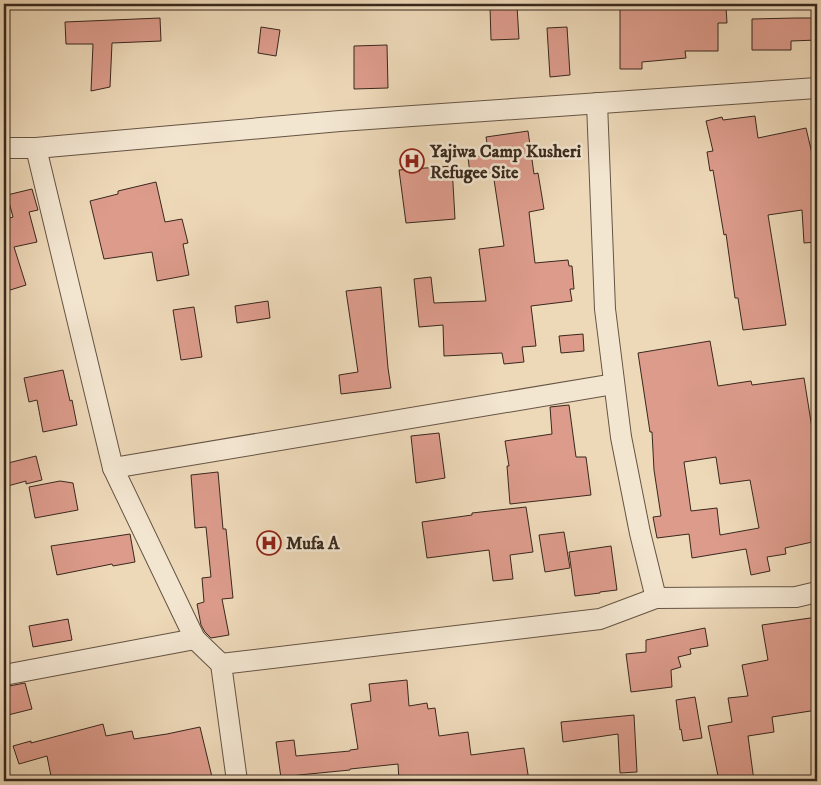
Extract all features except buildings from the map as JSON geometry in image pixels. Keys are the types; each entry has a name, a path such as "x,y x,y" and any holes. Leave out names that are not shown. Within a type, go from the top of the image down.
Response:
{"street":[{"path":"4,148 36,148 340,120 817,88"},
{"path":"597,103 605,309 621,437 640,533 656,598"},
{"path":"36,148 113,468 195,639 221,664 237,781"},
{"path":"113,468 614,384"},
{"path":"221,664 600,619 656,598 796,597 817,592"},
{"path":"4,675 195,639"}],"place":[{"name":"Yajiwa Camp Kusheri Refugee Site","path":"412,161"},
{"name":"Mufa A","path":"269,543"}]}
